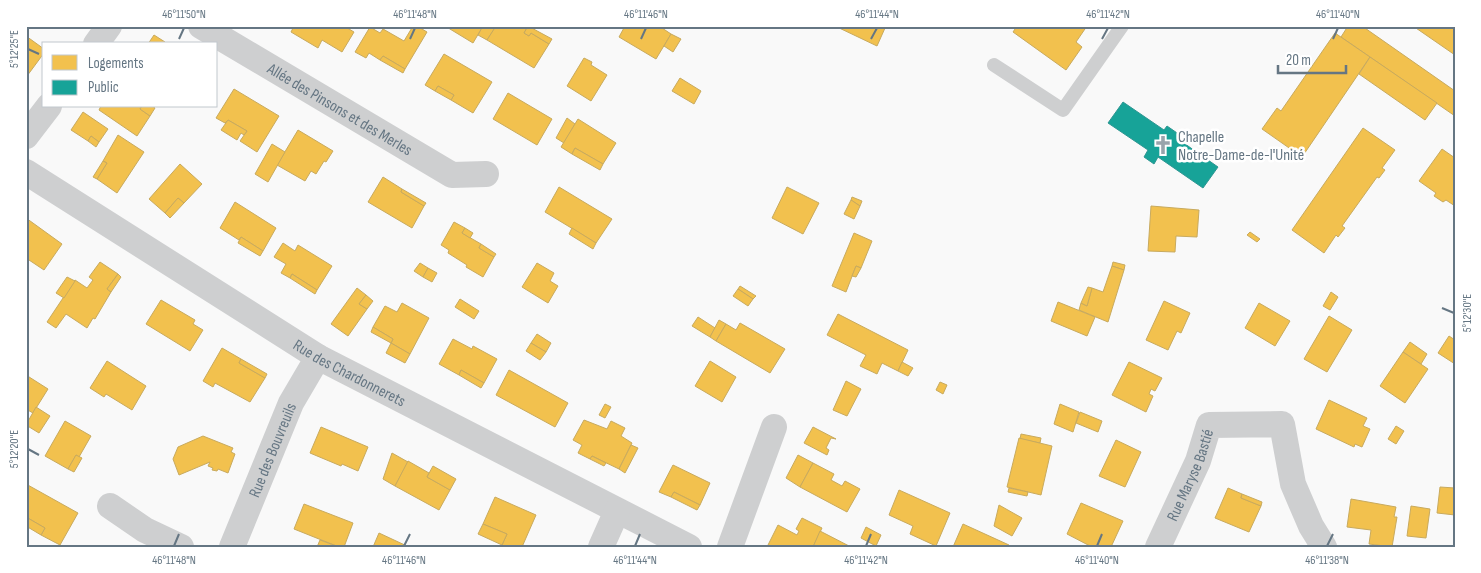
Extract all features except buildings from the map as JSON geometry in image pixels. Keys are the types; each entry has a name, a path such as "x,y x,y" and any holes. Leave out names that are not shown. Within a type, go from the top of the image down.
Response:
{"street":[{"path":"97,42 109,26"},
{"name":"Allée des Pinsons et des Merles","path":"200,26 452,175 486,174"},
{"path":"26,136 47,108"},
{"name":"Rue des Chardonnerets","path":"26,172 318,356 689,547"},
{"name":"Rue des Bouvreuils","path":"232,547 291,403 318,356"},
{"name":"Rue Maryse Bastié","path":"1158,547 1198,461 1209,425 1282,424 1293,484 1311,526 1324,547"},
{"path":"730,547 774,428"},
{"path":"110,506 144,530 181,547"},
{"path":"601,547 617,510"}],"lane":[{"path":"994,65 1063,110 1122,26"}],"place":[{"name":"Chapelle Notre-Dame-de-l'Unité","path":"1163,145"}]}
